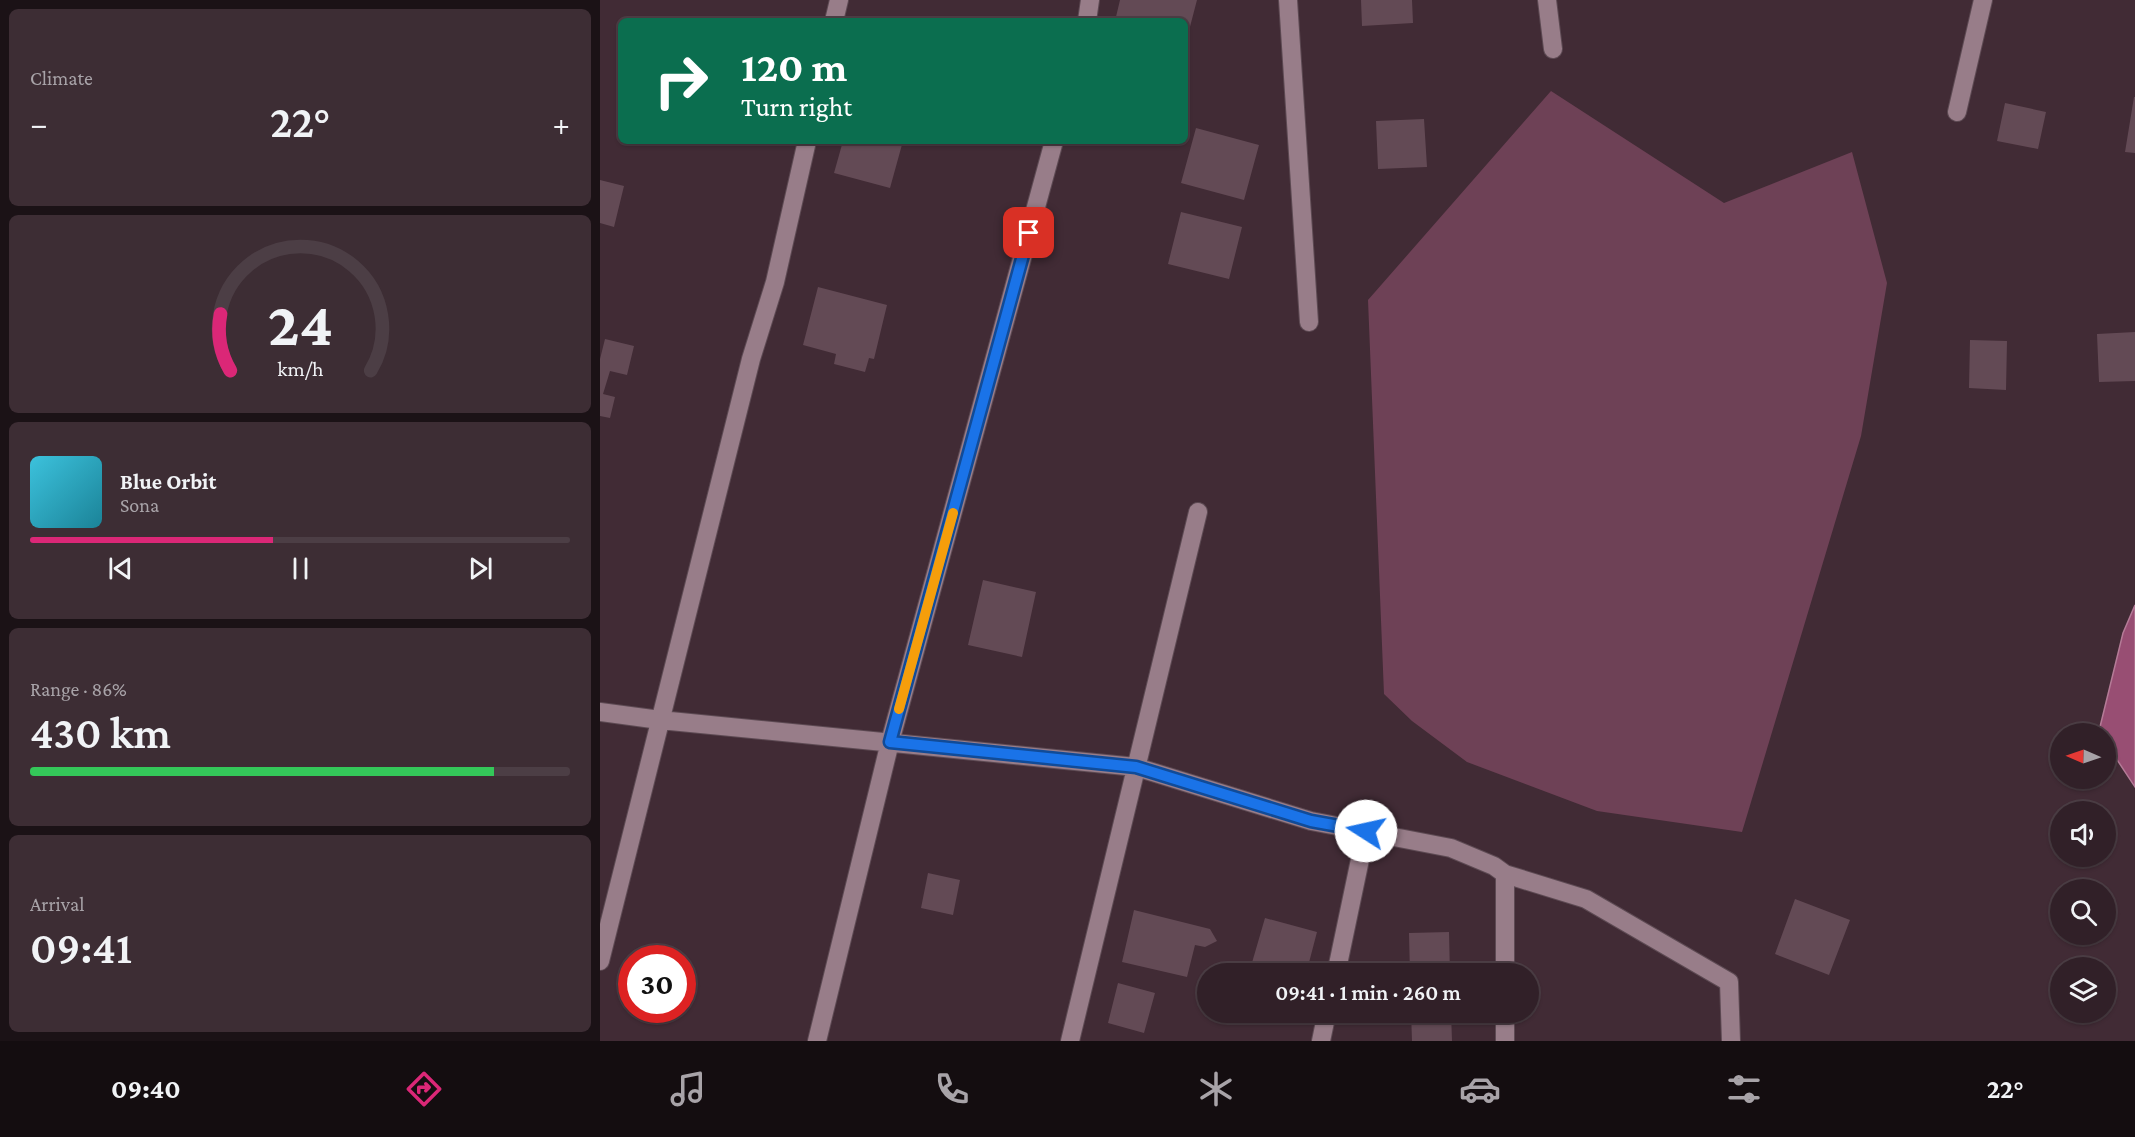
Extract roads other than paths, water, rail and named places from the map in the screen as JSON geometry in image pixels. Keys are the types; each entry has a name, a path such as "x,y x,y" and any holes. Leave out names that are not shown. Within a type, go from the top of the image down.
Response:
{"street":[{"path":"835,18 839,0"},
{"path":"1087,18 1090,0"},
{"path":"1288,0 1309,322"},
{"path":"1548,0 1553,50"},
{"path":"1957,112 1983,0"},
{"path":"600,960 751,358 775,282 806,144"},
{"path":"817,1041 890,742 1053,144"},
{"path":"1070,1041 1198,512"},
{"path":"600,712 660,720 1136,767 1311,821 1451,848 1494,866 1504,874 1586,899 1730,982 1731,1041"},
{"path":"1338,963 1366,831"},
{"path":"1504,874 1505,963"},
{"path":"1321,1041 1325,1023"},
{"path":"1505,1023 1505,1041"}]}
